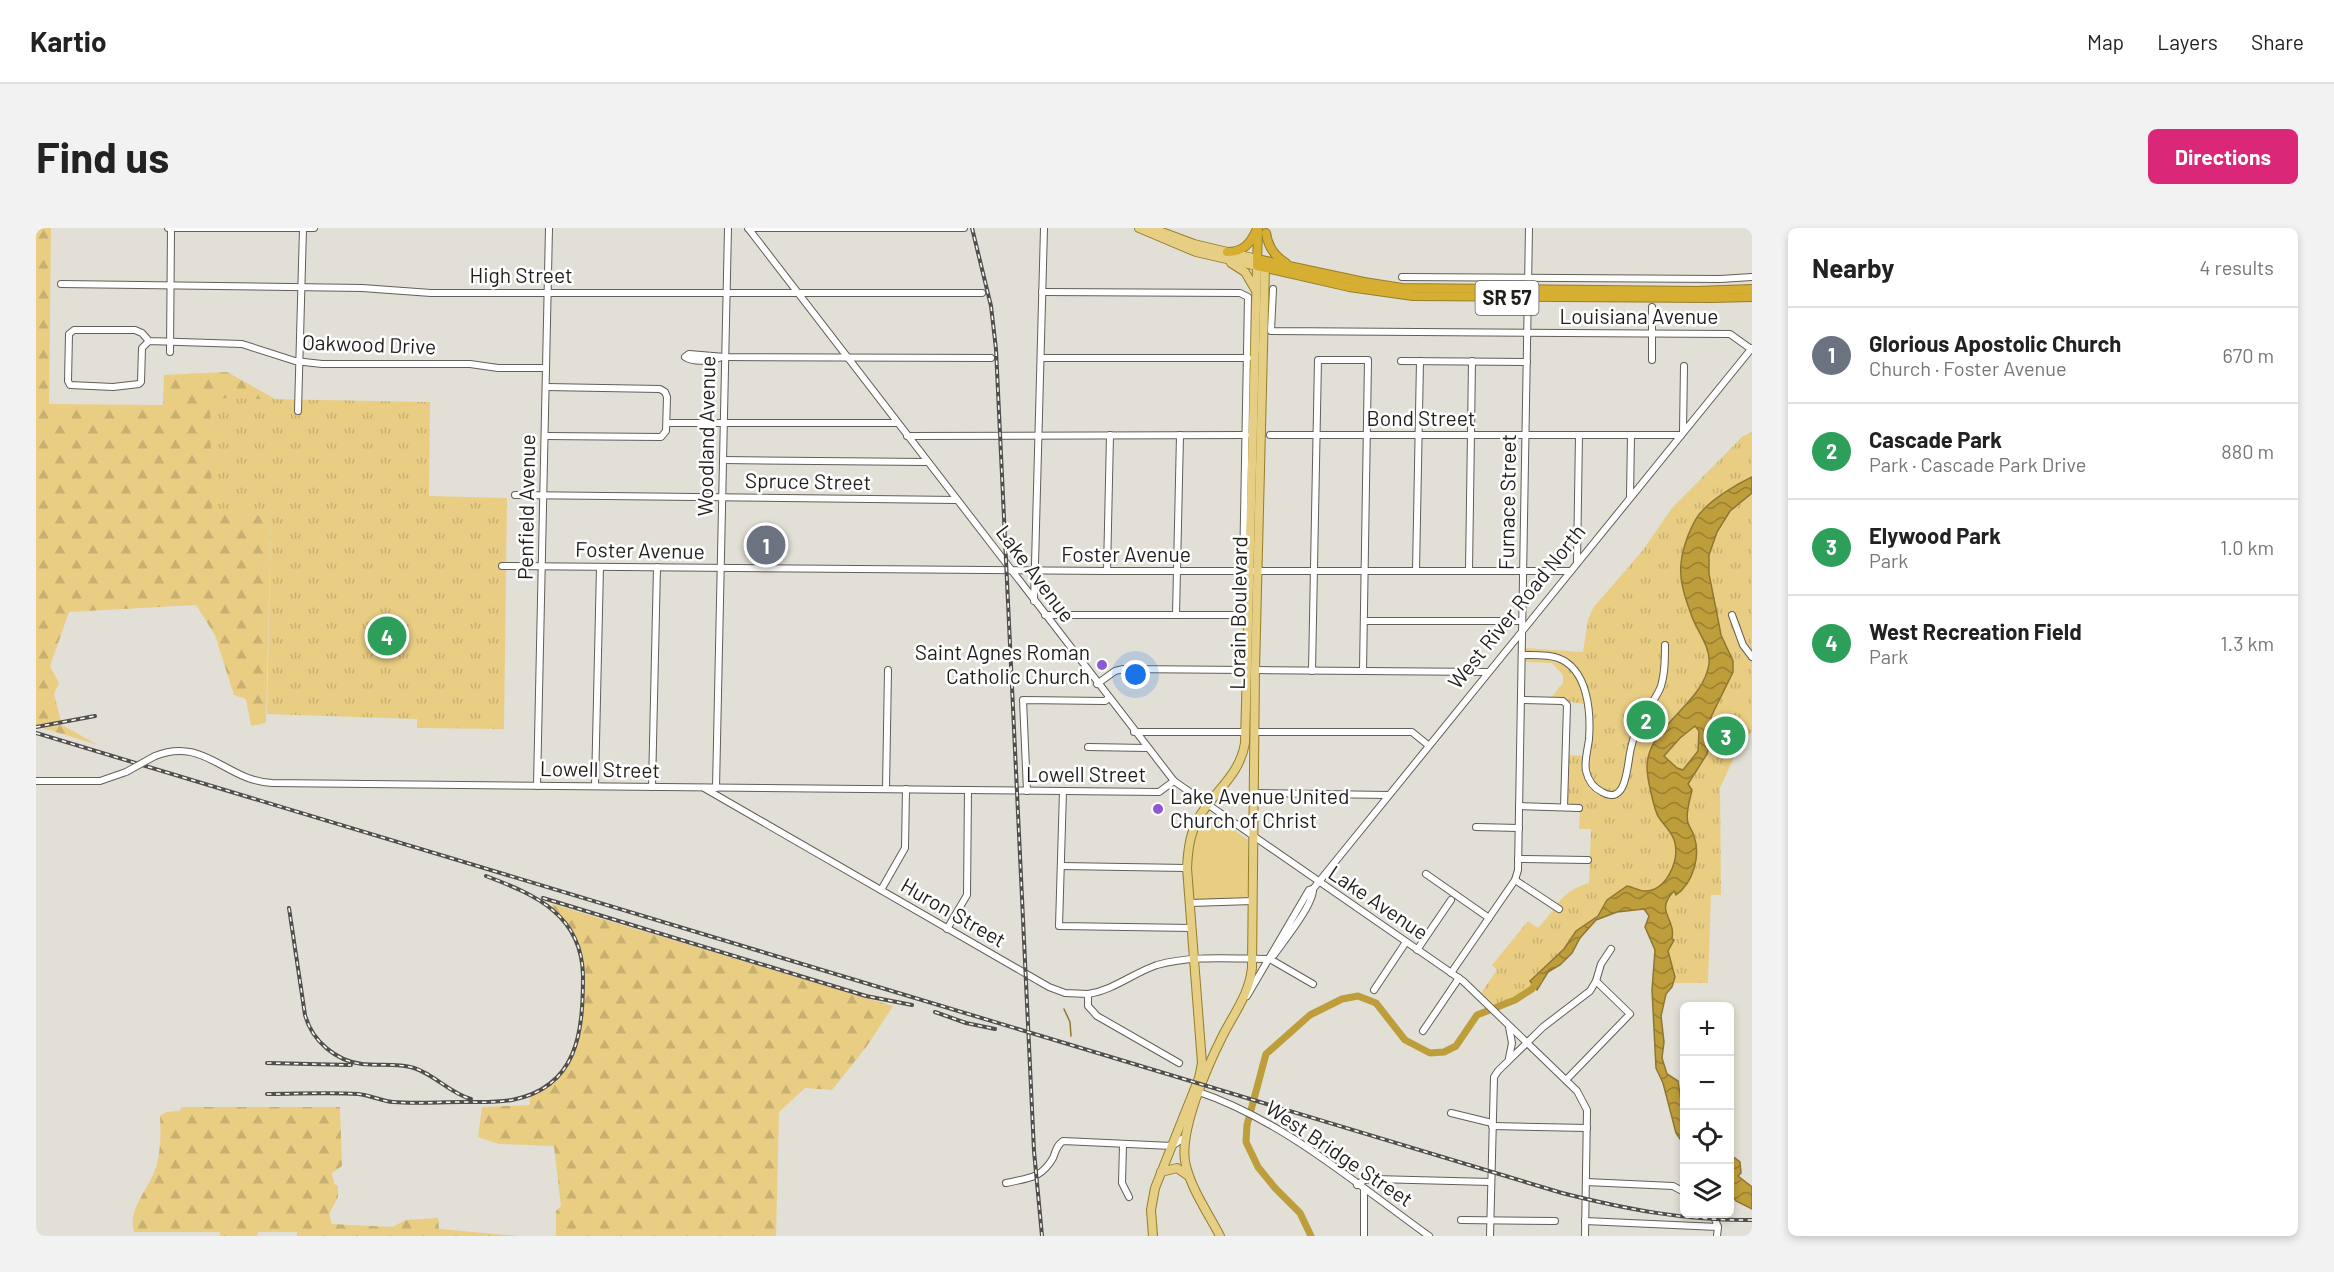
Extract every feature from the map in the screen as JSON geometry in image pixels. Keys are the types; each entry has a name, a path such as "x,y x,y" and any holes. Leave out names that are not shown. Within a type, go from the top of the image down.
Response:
{"highway":[{"path":"1227,252 1234,252 1246,246 1262,229"},
{"name":"Lorain Boulevard","path":"1261,263 1262,229"},
{"name":"SR 57","path":"1262,229 1269,248 1292,266 1402,288 1528,294 1752,297"},
{"path":"1261,263 1292,266"},
{"name":"SR 57","path":"1261,263 1349,287 1402,296 1752,289"}],"main road":[{"path":"1139,228 1182,247 1219,258 1261,263"},
{"path":"1152,228 1181,240 1261,263"},
{"path":"1219,258 1245,272 1256,293"},
{"name":"Lorain Boulevard","path":"1245,999 1251,976 1252,959 1254,793 1250,732 1250,571 1256,293 1261,263"},
{"name":"Lorain Boulevard","path":"1250,571 1261,263"},
{"name":"Lorain Boulevard","path":"1207,805 1225,785 1238,765 1250,732"},
{"path":"1153,1236 1151,1203 1161,1172 1197,1092 1202,1062 1187,868 1192,831 1207,805"},
{"name":"West River Road North","path":"1220,1236 1190,1179 1184,1158 1185,1137 1197,1092 1218,1046 1245,999"},
{"path":"1201,1043 1208,1049 1218,1046"},
{"path":"1161,1172 1170,1168 1180,1168 1190,1179"}],"street":[{"path":"170,352 169,228 314,228"},
{"name":"Penfield Avenue","path":"537,786 549,228"},
{"name":"Woodland Avenue","path":"716,788 724,423 723,357 728,228"},
{"path":"748,228 964,228"},
{"name":"Lake Avenue","path":"748,228 1097,684 1174,781 1459,978 1577,1091 1585,1103 1587,1128"},
{"path":"1034,601 1044,228"},
{"name":"Furnace Street","path":"1451,973 1518,872 1529,228"},
{"path":"298,411 303,229"},
{"path":"1402,277 1720,279 1752,277"},
{"name":"High Street","path":"61,284 362,288 422,292 982,293"},
{"name":"Louisiana Avenue","path":"1273,290 1271,332 1730,334 1750,353"},
{"path":"1041,358 1248,358 1250,300 1243,293 1042,292"},
{"path":"1652,307 1652,360"},
{"name":"Oakwood Drive","path":"148,341 142,348 141,382 139,384 113,387 70,385 68,381 71,331 135,330 142,333 148,341 242,344 299,362 322,364 470,364 493,368 546,368"},
{"name":"West River Road North","path":"1245,999 1270,957 1274,956 1314,895 1313,889 1318,881 1682,433 1750,353 1752,342"},
{"path":"723,357 689,354 685,357 688,360 723,357 991,358"},
{"name":"Lorain Boulevard","path":"1248,358 1246,435 1250,571"},
{"path":"1312,671 1318,360 1368,360 1363,671"},
{"path":"1401,361 1527,362"},
{"path":"1416,571 1420,361"},
{"path":"1469,571 1472,361"},
{"path":"1682,433 1684,366"},
{"path":"545,436 658,438 665,434 667,423 667,397 663,390 546,387"},
{"path":"667,423 897,423"},
{"name":"Bond Street","path":"1269,435 1682,433"},
{"path":"1107,571 1110,435"},
{"path":"1176,615 1180,435"},
{"path":"907,436 1246,435"},
{"path":"1577,562 1579,435"},
{"path":"1630,497 1631,435"},
{"path":"723,460 926,462"},
{"name":"Spruce Street","path":"515,495 957,500"},
{"name":"Foster Avenue","path":"502,566 1011,571 1570,571"},
{"path":"595,786 600,567"},
{"path":"652,787 657,567"},
{"path":"1045,615 1242,615"},
{"path":"1732,615 1743,645 1752,657"},
{"path":"1364,621 1522,621"},
{"path":"1522,655 1556,657 1570,664 1579,675 1589,715 1586,764 1588,775 1596,788 1610,795 1618,792 1624,786 1636,732 1661,686 1665,645"},
{"path":"1097,684 1115,671 1123,669 1488,672"},
{"path":"886,789 888,670"},
{"path":"1027,791 1023,700 1105,701 1109,698"},
{"path":"1521,700 1565,703 1564,807"},
{"path":"1134,732 1412,732 1428,745"},
{"path":"1088,747 1147,748"},
{"name":"Lowell Street","path":"36,781 102,781 126,772 155,756 177,750 195,752 240,776 265,783 1159,792 1174,781"},
{"name":"Huron Street","path":"703,788 1049,987 1065,993 1088,994"},
{"path":"881,890 905,848 906,789"},
{"path":"947,929 967,895 968,790"},
{"path":"1063,791 1059,926 1192,928"},
{"path":"1254,793 1388,795"},
{"path":"1519,806 1579,808"},
{"path":"1476,827 1519,828"},
{"path":"1518,859 1588,860"},
{"path":"1061,866 1187,868"},
{"path":"1426,874 1489,918"},
{"path":"1515,879 1558,909"},
{"path":"1417,950 1451,900"},
{"path":"1190,903 1253,901"},
{"path":"1374,990 1406,942"},
{"path":"1490,1236 1493,1080 1498,1071 1527,1042 1559,1014 1580,1000 1596,981 1601,964 1611,949"},
{"path":"1179,1063 1097,1016 1088,1006 1088,994 1110,988 1154,966 1194,959 1270,957 1313,984"},
{"path":"1423,1031 1459,978"},
{"path":"1566,1080 1630,1014 1596,981"},
{"path":"1507,1023 1512,1043 1508,1061"},
{"name":"West Bridge Street","path":"1197,1092 1240,1108 1287,1134 1429,1236"},
{"path":"1450,1113 1492,1124 1587,1128 1585,1236"},
{"path":"1006,1183 1040,1175 1055,1154 1057,1146 1063,1141 1172,1146 1185,1137"},
{"path":"1123,1144 1122,1183 1129,1197"},
{"path":"1358,1185 1364,1180 1374,1179 1491,1182"},
{"path":"1586,1182 1673,1186 1680,1190"},
{"path":"1364,1190 1364,1236"},
{"path":"1715,1218 1718,1236"},
{"path":"1461,1220 1555,1221"},
{"path":"1585,1221 1718,1227"}],"green space":[{"path":"36,228 51,228 49,404 163,405 164,375 227,372 275,399 210,399 271,517 266,723 251,726 246,699 234,695 215,635 196,605 69,612 50,666 59,683 54,694 62,725 98,745 36,726"},
{"path":"210,398 430,402 429,496 507,498 504,729 417,728 417,719 267,714 271,517 212,510"},
{"path":"1752,432 1752,731 1735,755 1720,788 1721,895 1711,895 1708,983 1661,983 1655,901 1613,905 1578,934 1532,989 1515,1000 1497,1007 1481,993 1497,970 1492,965 1528,921 1538,928 1559,901 1571,891 1589,883 1591,829 1579,829 1580,806 1567,803 1567,755 1584,756 1586,724 1584,704 1550,699 1563,683 1563,675 1552,663 1524,662 1524,648 1583,652 1588,620 1593,608 1643,550 1672,508 1743,436"},
{"path":"1210,813 1248,840 1248,893 1246,897 1194,899 1191,855 1200,824 1205,814"},
{"path":"552,904 893,1006 867,1046 832,1090 805,1088 779,1112 776,1236 556,1236 556,1211 561,1206 554,1146 499,1144 478,1137 482,1107 530,1105 530,1095 556,1077 572,1054 577,1041 582,1012 582,971 578,948 574,937 552,908"},
{"path":"182,1107 340,1107 342,1166 332,1173 334,1184 338,1186 338,1197 329,1214 332,1224 392,1227 406,1220 438,1218 439,1229 518,1236 297,1236 297,1232 258,1232 257,1236 220,1236 220,1232 134,1232 136,1207 153,1175 158,1160 160,1116 166,1112 179,1111"}],"water":[{"path":"1752,477 1752,493 1730,511 1717,532 1709,555 1709,574 1721,635 1733,661 1733,672 1711,717 1712,734 1707,754 1688,784 1692,790 1687,819 1697,852 1694,868 1687,884 1676,895 1674,891 1666,904 1674,940 1668,951 1675,977 1672,987 1666,994 1661,1016 1664,1042 1662,1058 1667,1074 1678,1081 1680,1139 1676,1133 1663,1083 1656,1068 1652,990 1655,950 1645,927 1649,916 1644,909 1617,912 1596,920 1580,938 1572,953 1560,965 1548,972 1537,990 1530,981 1564,949 1576,931 1598,916 1607,900 1627,886 1643,891 1652,890 1665,881 1673,867 1675,843 1655,807 1647,772 1649,753 1655,740 1697,692 1705,679 1709,658 1684,591 1681,577 1682,558 1688,535 1699,515 1708,505","holes":["1695,726 1699,731 1698,751 1683,770 1677,768 1664,756 1680,738"]},
{"path":"1734,1157 1740,1162 1741,1173 1738,1176 1752,1187 1752,1209 1734,1198"}],"waterway":[{"path":"1311,1236 1300,1213 1258,1167 1246,1142 1247,1125 1266,1054 1310,1015 1342,999 1358,996 1376,1003 1405,1040 1430,1053 1444,1052 1456,1046 1477,1015 1515,1000 1532,989 1539,979"},
{"path":"1064,1009 1070,1022 1071,1036"}],"railway":[{"path":"972,228 991,306 996,349 1034,1151 1042,1236"},
{"path":"36,727 95,716"},
{"path":"36,733 1562,1193 1656,1213 1752,1220"},
{"path":"267,1094 358,1094 402,1103 493,1102 512,1100 534,1093 551,1083 563,1070 578,1036 583,997 581,955 574,937 553,910 522,891 486,876"},
{"path":"543,898 866,996 912,1005"},
{"path":"289,908 305,1015 319,1041 334,1054 352,1062 414,1068 456,1093 471,1099"},
{"path":"935,1012 966,1023 995,1029"},
{"path":"267,1063 351,1065"}],"place":[{"name":"Glorious Apostolic Church","path":"766,545"},
{"name":"West Recreation Field","path":"387,636"},
{"name":"Saint Agnes Roman Catholic Church","path":"1102,665"},
{"name":"Cascade Park","path":"1646,720"},
{"name":"Elywood Park","path":"1726,736"},
{"name":"Lake Avenue United Church of Christ","path":"1158,809"}]}
